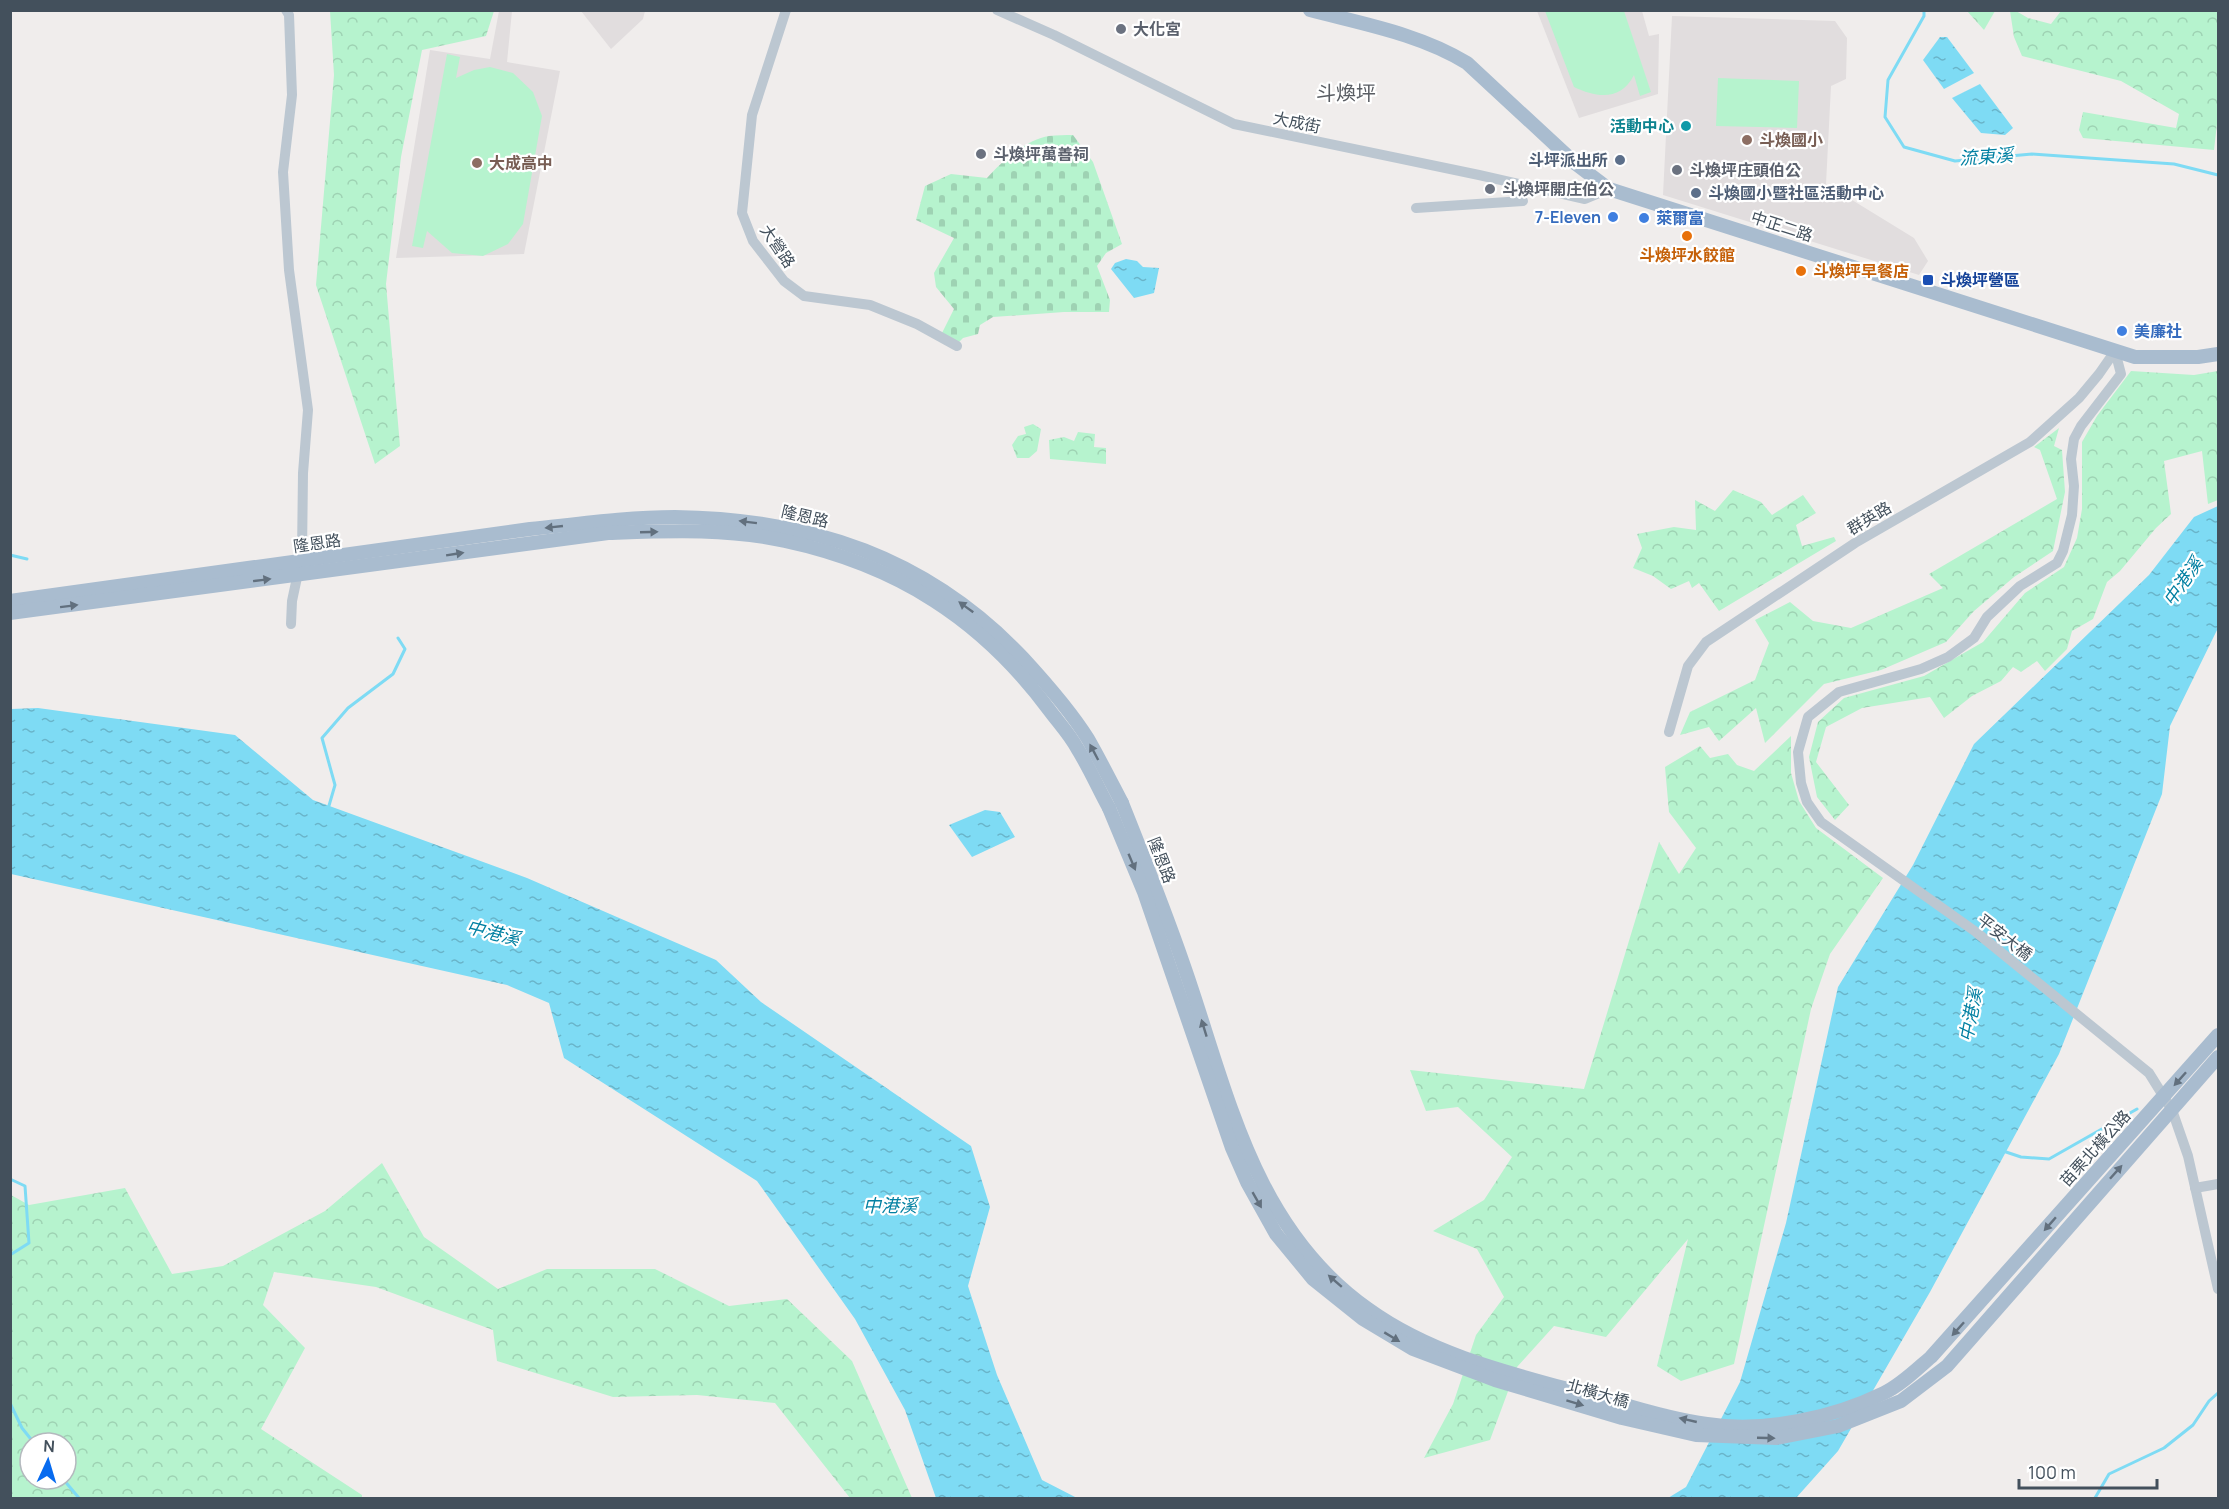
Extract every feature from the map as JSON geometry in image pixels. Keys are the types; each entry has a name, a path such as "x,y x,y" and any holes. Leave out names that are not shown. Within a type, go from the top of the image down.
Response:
{"main road":[{"name":"中正二路","path":"1310,10 1393,31 1467,63 1576,164 1609,189 2134,357 2198,357 2218,354"},
{"name":"隆恩路","path":"10,601 530,529 674,517 732,520 786,527 838,540 887,558 933,583 980,617 1046,682 1088,739 1115,806 1237,1145"},
{"name":"隆恩路","path":"10,613 608,533 674,531 730,533 784,540 834,554 881,571 927,594 973,628 1005,657 1035,691 1077,746 1115,806"},
{"name":"苗栗北橫公路","path":"2002,1290 2072,1198 2218,1035"},
{"name":"苗栗北橫公路","path":"2002,1290 2172,1110 2218,1057"},
{"name":"北橫大橋","path":"1237,1145 1247,1182 1276,1234 1313,1279 1363,1319 1413,1349 1495,1380 1622,1418 1696,1436 1777,1438 1838,1426 1901,1401 1947,1366 2002,1290"}],"street":[{"path":"286,10 289,15 292,95 282,172 290,270 308,410 303,472 302,554 292,602 291,624"},
{"name":"大營路","path":"786,10 752,115 742,213 753,241 784,280 804,296 870,304 917,324 957,346"},
{"name":"大成街","path":"996,10 1054,35 1234,124 1479,175 1585,200 1609,189"},
{"path":"1416,208 1523,201"},
{"name":"群英路","path":"1670,732 1688,666 1706,642 1855,543 2030,442 2079,398 2115,351"},
{"name":"平安大橋","path":"2115,351 2121,374 2081,426 2074,440 2070,459 2074,486 2072,515 2063,551 2057,563 2020,586 1987,616 1974,638 1947,657 1921,669 1839,692 1808,717 1798,752 1801,783 1807,802 1821,822 1976,932 2149,1073 2172,1110 2188,1156 2218,1289"},
{"path":"2195,1188 2218,1184"}],"shaded area":[{"name":"大成高中","path":"499,11 512,11 507,62 560,71 524,254 396,258 430,50 490,59"},
{"path":"581,11 645,11 643,19 611,49"},
{"path":"1537,11 1642,11 1649,36 1659,34 1658,94 1579,118"},
{"name":"斗煥國小","path":"1672,16 1835,21 1847,38 1846,79 1831,86 1826,184 1914,238 1928,261 1919,275 1663,195"}],"green space":[{"path":"330,11 494,11 486,36 422,50 401,157 386,284 400,446 375,464 316,285 334,75"},
{"path":"1545,11 1624,11 1651,92 1640,96 1634,75 1622,89 1608,95 1591,93 1574,87"},
{"path":"1967,11 1995,11 1984,30"},
{"path":"2010,11 2016,11 2028,18 2051,24 2061,11 2218,11 2218,115 2214,150 2083,138 2079,130 2083,112 2176,128 2179,114 2121,81 2022,56 2014,37"},
{"name":"大成高中","path":"447,54 460,57 456,78 474,70 490,67 513,73 533,92 542,116 523,224 508,244 483,256 452,253 427,231 423,248 412,246"},
{"path":"1718,78 1799,81 1797,128 1716,126"},
{"path":"1073,135 1093,162 1122,244 1106,253 1097,266 1110,300 1109,312 1064,312 993,317 980,325 978,334 963,338 958,343 942,333 954,309 936,287 934,273 954,238 916,220 925,186 951,174 987,178 1023,146 1049,136"},
{"path":"2131,371 2194,375 2218,371 2218,500 2208,504 2202,451 2164,461 2171,514 2156,528 2120,571 2107,582 2093,619 2072,631 2067,649 2045,671 2037,661 2021,672 2013,667 2001,681 1972,696 1944,718 1930,697 1862,708 1826,727 1816,762 1849,805 1835,820 1817,797 1809,757 1818,722 1844,698 1924,676 1983,642 2025,593 2064,567 2077,538 2082,509 2082,442 2097,416"},
{"path":"1033,424 1041,429 1037,451 1029,458 1017,458 1012,445 1018,436 1026,434 1024,427"},
{"path":"2059,428 2054,446 2062,450 2065,492 2053,551 2014,577 1974,611 1946,642 1881,670 1824,684 1765,743 1756,708 1719,741 1709,727 1680,735 1690,712 1755,680 1769,643 1755,620 1790,602 1813,621 1851,628 1943,588 1929,574 2057,499 2040,450 2034,447"},
{"path":"1078,432 1095,434 1094,447 1106,448 1106,464 1050,459 1049,440 1064,437 1074,441"},
{"path":"1733,490 1761,502 1772,515 1803,495 1816,513 1796,525 1802,546 1834,537 1836,541 1719,611 1699,583 1692,588 1689,581 1671,589 1653,576 1633,568 1642,548 1637,534 1674,527 1696,530 1695,500 1715,511"},
{"path":"1791,736 1791,773 1799,801 1816,828 1883,878 1830,954 1811,1009 1734,1364 1681,1381 1657,1366 1688,1239 1606,1337 1554,1326 1517,1367 1490,1440 1424,1458 1453,1404 1476,1335 1504,1297 1477,1249 1433,1231 1484,1200 1512,1157 1458,1107 1426,1111 1410,1070 1584,1089 1659,842 1679,874 1696,848 1669,812 1665,767 1700,746 1710,758 1728,754 1737,765 1754,771"},
{"path":"382,1163 424,1237 498,1289 547,1269 655,1269 729,1306 787,1299 852,1361 912,1498 850,1498 775,1403 697,1395 613,1397 497,1361 493,1330 376,1287 274,1272 263,1305 305,1348 261,1429 362,1495 362,1498 11,1498 11,1195 29,1205 125,1188 172,1274 223,1266 325,1211"}],"water":[{"path":"1940,37 1947,37 1974,73 1944,89 1923,60"},
{"path":"1980,84 2013,128 2005,135 1981,133 1952,98"},
{"path":"1126,259 1137,261 1143,267 1159,268 1154,293 1134,298 1111,269 1115,263"},
{"name":"中港溪","path":"2218,506 2218,628 2170,726 2162,794 2059,1054 1930,1292 1838,1451 1796,1498 1668,1498 1686,1487 1740,1382 1786,1223 1838,987 1913,865 1974,744 2149,575 2194,517"},
{"name":"中港溪","path":"38,708 235,735 313,800 527,878 716,960 761,1002 971,1146 990,1207 968,1286 997,1375 1042,1480 1077,1498 936,1498 905,1410 855,1319 757,1181 564,1058 549,1003 507,985 11,874 11,709"},
{"path":"985,810 1000,812 1015,837 972,857 949,825"}],"waterway":[{"name":"流東溪","path":"1924,10 1924,16 1888,80 1885,117 1904,147 1955,161 2032,154 2174,164 2218,175"},
{"path":"10,555 27,559"},
{"path":"328,809 335,785 322,738 348,708 393,674 405,649 398,638"},
{"path":"2003,1151 2021,1157 2049,1159 2137,1109"},
{"path":"10,1179 25,1186 29,1243 10,1255"},
{"path":"2095,1498 2109,1474 2164,1448 2193,1425 2209,1401 2218,1393"},
{"path":"10,1403 24,1431"},
{"path":"73,1491 79,1498"}],"place":[{"name":"大化宮","path":"1121,29"},
{"name":"活動中心","path":"1686,126"},
{"name":"斗煥國小","path":"1747,140"},
{"name":"斗煥坪萬善祠","path":"981,154"},
{"name":"斗坪派出所","path":"1620,160"},
{"name":"大成高中","path":"477,163"},
{"name":"斗煥坪庄頭伯公","path":"1677,170"},
{"name":"斗煥坪開庄伯公","path":"1490,189"},
{"name":"斗煥國小暨社區活動中心","path":"1696,193"},
{"name":"7-Eleven","path":"1613,217"},
{"name":"萊爾富","path":"1644,218"},
{"name":"斗煥坪水餃館","path":"1687,236"},
{"name":"斗煥坪早餐店","path":"1801,271"},
{"name":"斗煥坪營區","path":"1928,280"},
{"name":"美廉社","path":"2122,331"}],"district":[{"name":"斗煥坪","path":"1346,93"}]}
